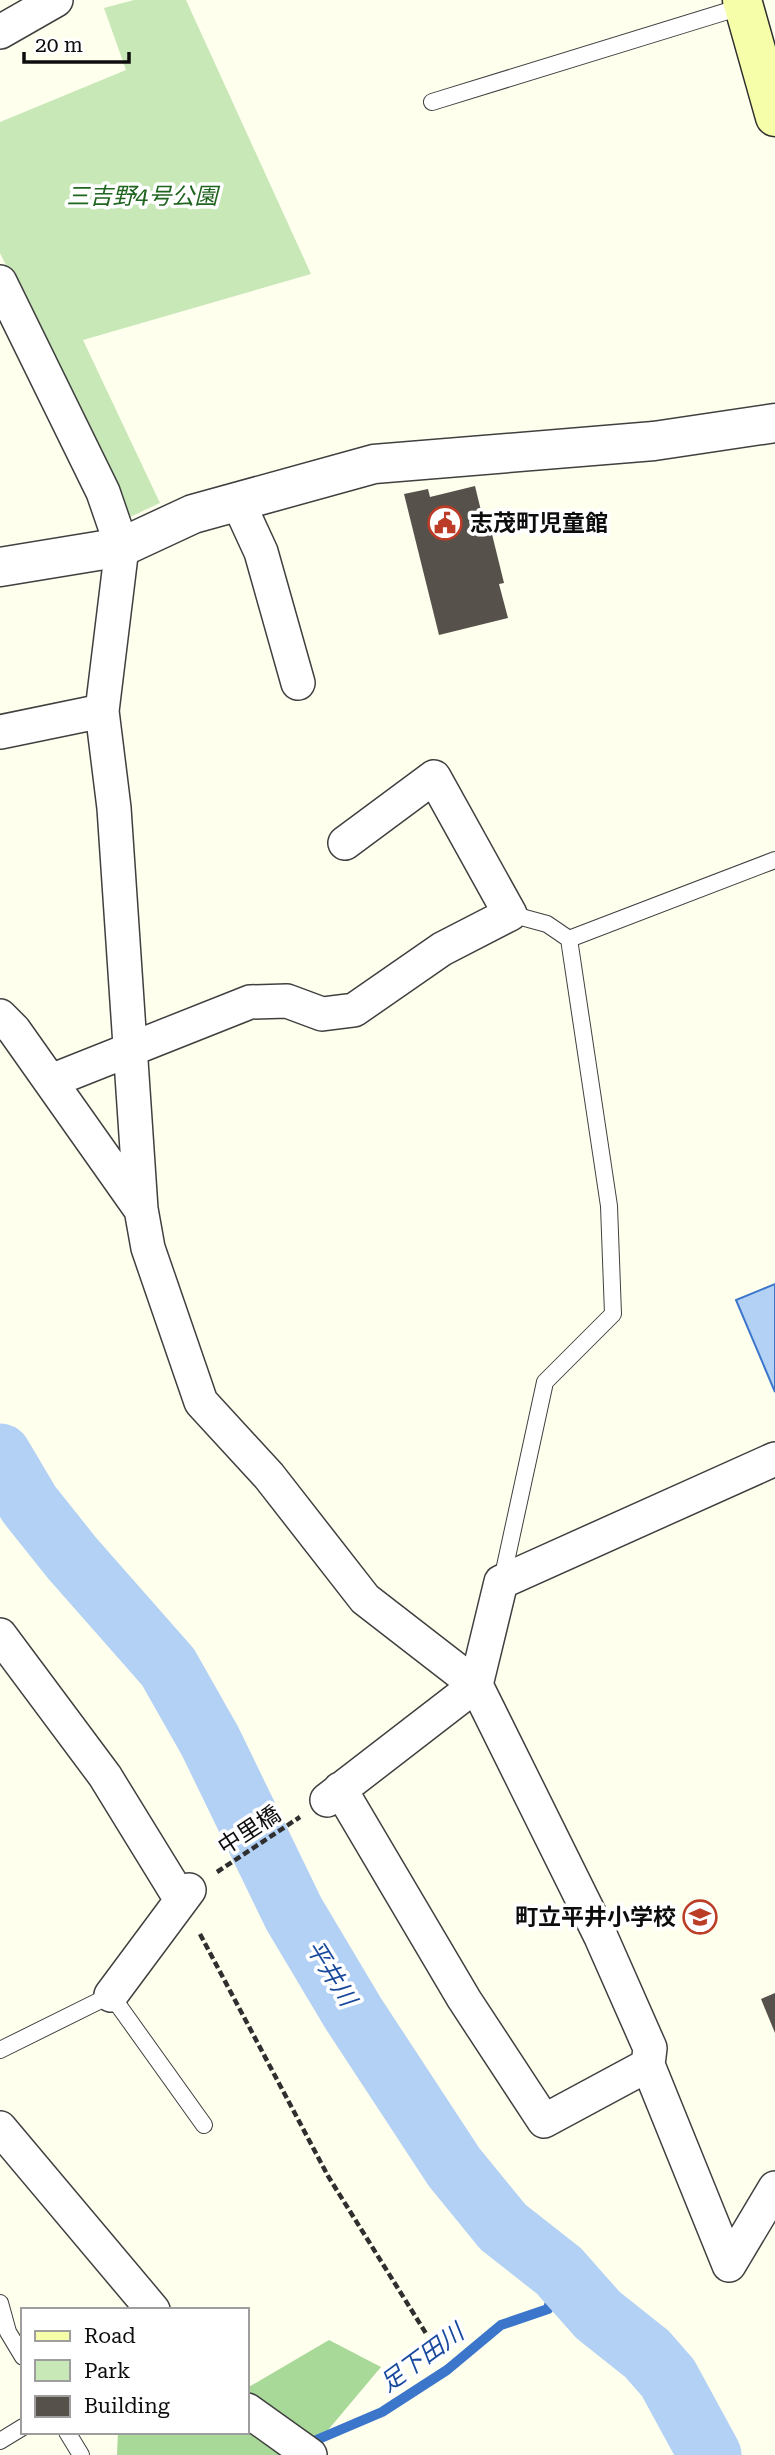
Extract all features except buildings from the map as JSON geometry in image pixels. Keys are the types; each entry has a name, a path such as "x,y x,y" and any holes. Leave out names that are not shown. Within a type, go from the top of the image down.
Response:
{"main road":[{"path":"743,3 775,117"}],"street":[{"path":"0,32 56,0"},
{"path":"0,282 103,492 122,547 102,711 114,808 141,1209 148,1248 201,1402 269,1476 365,1599 476,1685 601,1937 650,2048 648,2065 729,2265 775,2188"},
{"path":"0,567 122,547 193,514 374,464 654,441 775,423"},
{"path":"238,502 261,552 298,683"},
{"path":"0,732 102,711"},
{"path":"51,1081 250,1002 287,1001 321,1014 354,1010 442,949 510,914 434,778 345,843"},
{"path":"0,1016 14,1030 141,1209"},
{"path":"648,2065 544,2121 334,1794 476,1685 501,1582 775,1459"},
{"path":"0,1635 105,1776 184,1894 111,1995"},
{"path":"0,2128 151,2308"},
{"path":"248,2411 310,2455"}],"lane":[{"path":"432,102 743,3"},
{"path":"569,939 775,860"},
{"path":"501,1582 545,1382 613,1314 609,1206 569,939 547,924 510,914"},
{"path":"0,2050 111,1995 204,2125"},
{"path":"0,2303 8,2332 21,2354"},
{"path":"0,2441 21,2428"},
{"path":"68,2434 81,2455"}],"path":[{"name":"中里橋","path":"184,1894 334,1794"},
{"path":"184,1894 328,2176 427,2335"}],"green space":[{"name":"三吉野4号公園","path":"134,0 186,0 311,274 83,340 160,503 130,517 0,253 0,122 126,70 104,8"},
{"path":"329,2340 381,2367 307,2455 117,2455 118,2434 248,2434 248,2387"}],"water":[{"path":"775,1284 775,1392 736,1300"}],"waterway":[{"name":"平井川","path":"0,1455 29,1504 72,1558 168,1667 210,1741 294,1914 353,2013 454,2167 503,2227 559,2271 598,2315 647,2354 668,2378 710,2455"},
{"name":"足下田川","path":"307,2444 382,2412 447,2370 501,2325 548,2309 559,2271"}],"place":[{"name":"志茂町児童館","path":"445,523"},
{"name":"町立平井小学校","path":"700,1917"}]}
